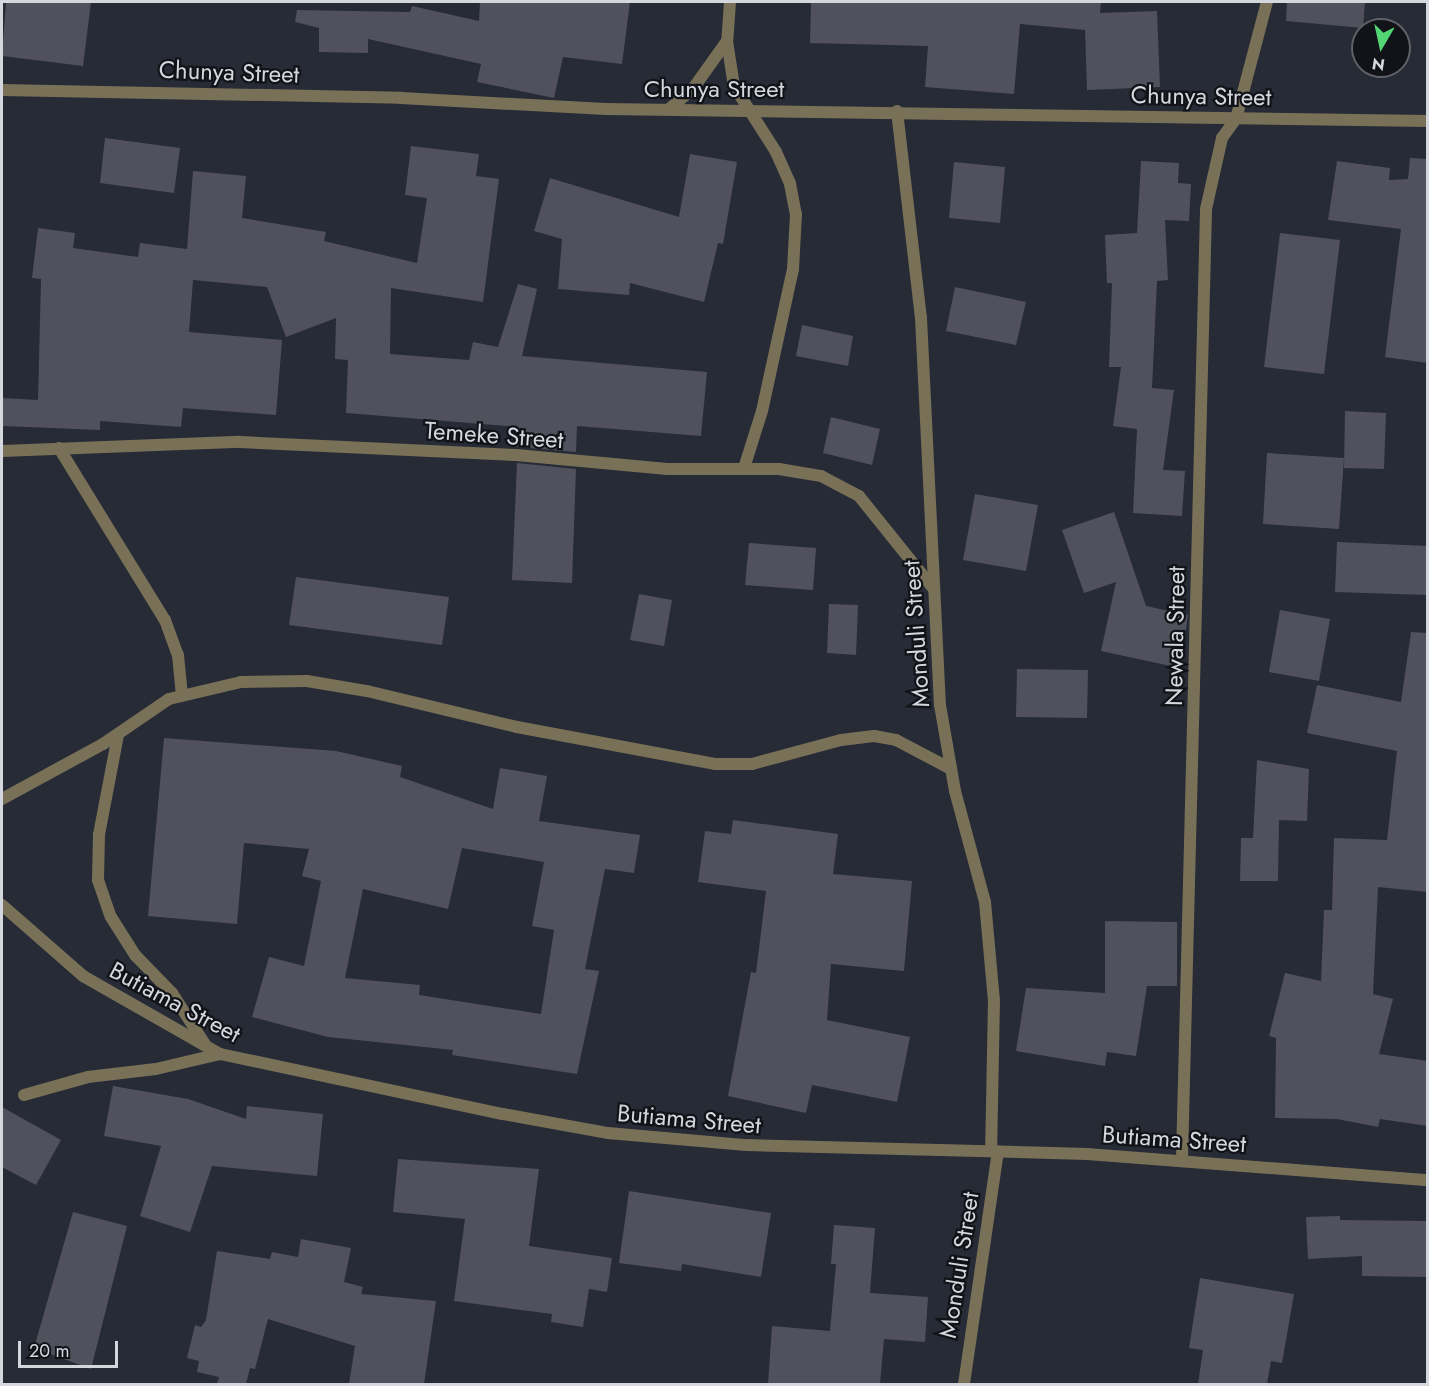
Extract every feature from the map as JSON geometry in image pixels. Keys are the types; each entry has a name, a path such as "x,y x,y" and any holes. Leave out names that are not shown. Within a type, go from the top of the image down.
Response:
{"street":[{"path":"730,2 727,41 734,86 750,110 790,184 796,214 793,269 762,411 744,468"},
{"name":"Newala Street","path":"1182,1160 1206,209 1222,138 1236,119 1267,2"},
{"path":"669,110 692,90 727,41"},
{"name":"Chunya Street","path":"2,90 135,90 669,110 897,111 1428,121"},
{"name":"Monduli Street","path":"897,111 921,318 940,705 951,769 985,902 993,1000 995,1151 964,1384"},
{"name":"Temeke Street","path":"2,452 240,442 506,454 667,470 744,468 821,476 859,496 934,589"},
{"path":"59,448 165,620 178,655 182,696"},
{"path":"2,799 117,735 169,699 241,682 307,681 715,764 752,764 874,736 923,751 951,769"},
{"path":"117,735 99,835 98,880 111,917 135,955 172,993 207,1047"},
{"name":"Butiama Street","path":"2,905 83,976 220,1054 333,1081 608,1133 846,1151 995,1151 1182,1160 1428,1180"},
{"path":"24,1095 88,1077 156,1069 220,1054"}],"building":[{"path":"6,2 91,2 83,66 2,56"},
{"path":"480,2 630,2 622,64 563,57 554,98 477,82 481,64 368,39 368,53 319,52 319,28 295,22 297,10 410,12 412,6 479,21"},
{"path":"811,2 1101,2 1100,13 1157,11 1160,87 1087,90 1085,30 1020,24 1014,94 925,87 928,46 810,43"},
{"path":"1287,2 1365,2 1364,18 1351,18 1351,27 1286,21"},
{"path":"105,138 180,148 174,193 100,183"},
{"path":"411,146 479,154 476,176 499,179 483,302 391,288 390,354 469,360 473,342 498,347 518,284 537,289 522,356 707,372 701,436 577,426 576,452 517,447 518,427 346,413 348,360 335,359 336,318 286,337 267,287 193,280 189,332 282,340 276,415 183,408 181,427 100,421 100,430 2,426 2,398 38,400 41,279 32,278 38,228 75,233 73,248 138,257 140,243 187,249 193,171 246,176 242,218 326,232 324,241 417,263 427,198 405,195"},
{"path":"690,154 737,162 723,244 718,243 704,302 630,283 629,295 558,289 562,239 534,231 550,178 679,217"},
{"path":"1410,158 1428,159 1428,363 1385,357 1401,229 1328,220 1337,161 1390,168 1389,180 1408,179"},
{"path":"1141,161 1179,163 1178,183 1191,184 1189,221 1165,220 1168,280 1157,281 1152,388 1174,390 1163,470 1185,471 1182,516 1133,513 1137,429 1113,426 1121,367 1109,367 1112,283 1107,283 1105,235 1137,233"},
{"path":"954,162 1005,167 1000,223 949,218"},
{"path":"1280,233 1340,240 1324,374 1264,367"},
{"path":"955,287 1026,302 1016,345 946,331"},
{"path":"802,325 853,336 848,366 796,356"},
{"path":"1345,411 1386,413 1384,469 1344,468"},
{"path":"831,417 880,429 872,465 823,453"},
{"path":"1267,453 1344,458 1339,529 1263,524"},
{"path":"517,463 576,469 572,583 512,580"},
{"path":"975,494 1038,505 1026,571 963,560"},
{"path":"1114,512 1146,606 1188,615 1180,668 1101,651 1116,582 1084,593 1062,530"},
{"path":"1337,542 1428,546 1428,595 1335,592"},
{"path":"749,543 816,548 813,590 745,585"},
{"path":"296,577 449,597 442,645 289,625"},
{"path":"639,594 672,600 664,646 630,640"},
{"path":"829,604 858,605 856,655 827,653"},
{"path":"1280,610 1330,619 1319,681 1269,672"},
{"path":"1411,632 1428,633 1428,892 1378,887 1373,994 1393,999 1379,1054 1428,1061 1428,1126 1380,1119 1378,1127 1337,1119 1275,1118 1276,1038 1269,1036 1285,973 1321,981 1324,910 1332,910 1334,838 1387,840 1397,751 1307,733 1317,685 1401,702"},
{"path":"1017,669 1088,670 1087,718 1016,717"},
{"path":"164,738 336,751 402,766 400,777 493,809 500,768 547,776 539,821 640,835 634,873 605,869 585,969 599,971 577,1074 452,1055 453,1050 328,1037 252,1017 269,957 304,966 321,881 302,876 309,849 244,843 237,924 148,916","holes":["462,848 544,862 532,926 554,930 541,1014 419,995 420,985 345,978 363,889 448,909"]},
{"path":"1257,760 1309,769 1307,821 1279,820 1278,881 1240,881 1241,838 1253,838"},
{"path":"733,820 838,834 833,874 912,881 904,971 831,964 827,1020 910,1037 897,1102 812,1085 806,1113 728,1096 751,972 756,973 766,891 698,882 705,831 731,834"},
{"path":"1105,921 1177,922 1177,986 1147,986 1136,1056 1107,1052 1105,1066 1016,1051 1026,988 1105,993"},
{"path":"113,1086 188,1099 246,1119 247,1106 323,1114 317,1176 212,1166 190,1232 140,1216 161,1146 104,1136"},
{"path":"2,1107 61,1140 36,1185 2,1167"},
{"path":"398,1159 539,1169 529,1246 612,1258 607,1292 589,1289 583,1327 551,1322 552,1314 454,1301 465,1219 393,1212"},
{"path":"629,1191 771,1213 761,1277 682,1264 681,1271 619,1263"},
{"path":"73,1212 127,1226 91,1369 34,1348"},
{"path":"1340,1216 1340,1220 1427,1221 1427,1277 1362,1276 1362,1256 1308,1259 1306,1217"},
{"path":"834,1225 875,1228 870,1293 928,1297 925,1342 884,1339 880,1384 768,1384 772,1326 830,1331 836,1264 831,1264"},
{"path":"301,1239 351,1248 344,1282 363,1287 361,1294 436,1301 424,1384 349,1384 355,1346 268,1319 255,1369 250,1368 246,1384 217,1384 219,1377 197,1372 199,1361 187,1358 195,1325 201,1327 206,1320 217,1251 270,1259 272,1252 298,1257"},
{"path":"1200,1278 1294,1294 1282,1363 1271,1361 1267,1384 1198,1384 1203,1350 1189,1348"}]}
